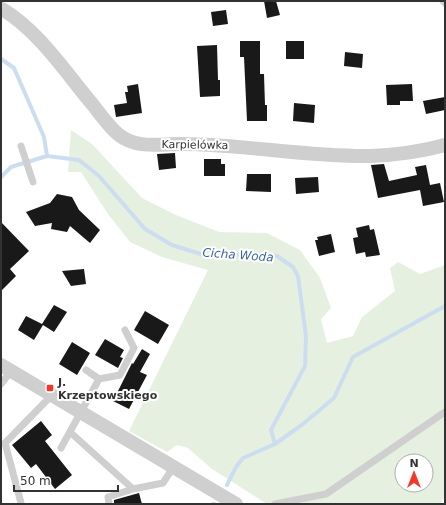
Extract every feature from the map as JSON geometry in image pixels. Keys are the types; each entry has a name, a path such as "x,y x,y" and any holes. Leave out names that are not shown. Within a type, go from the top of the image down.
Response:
{"street":[{"name":"Karpielówka","path":"3,7 16,17 36,37 103,118 118,134 129,142 140,145 198,144 242,146 368,156 402,154 445,145"},
{"path":"6,368 174,466 233,503"}],"lane":[{"path":"23,154 21,146 32,174 33,182"},
{"path":"86,370 98,379 120,375 134,348 125,330"},
{"path":"1,384 6,368"},
{"path":"61,448 98,379"},
{"path":"21,503 6,443 52,395"},
{"path":"275,504 326,494 445,412"},
{"path":"70,432 133,489"},
{"path":"110,504 108,497 133,489 163,483 174,466"}],"green space":[{"path":"71,130 92,144 142,198 176,215 219,232 267,233 300,250 320,278 331,308 321,319 327,343 353,336 362,317 395,291 390,268 398,262 420,274 445,265 445,495 441,504 267,504 212,469 188,448 177,445 167,452 129,431 208,270 162,257 130,242 108,214 81,172 68,172"}],"building":[{"path":"264,1 276,1 280,15 267,18"},
{"path":"226,10 228,24 213,26 211,12"},
{"path":"240,41 260,41 260,74 264,74 267,121 247,121 244,57 240,57"},
{"path":"286,41 304,41 304,59 286,59"},
{"path":"217,45 220,96 200,97 197,46"},
{"path":"345,52 363,54 362,68 344,66"},
{"path":"138,84 142,113 116,117 114,105 127,103 125,92 128,92 127,86"},
{"path":"412,84 413,101 400,101 400,105 387,105 386,85"},
{"path":"445,97 445,110 426,114 423,101"},
{"path":"294,103 315,105 314,123 293,121"},
{"path":"175,153 176,168 159,170 157,154"},
{"path":"204,159 221,159 221,164 225,164 225,176 204,176"},
{"path":"384,164 389,181 417,175 415,167 426,165 430,185 440,183 444,202 423,206 420,190 378,198 371,165"},
{"path":"247,174 271,174 271,192 246,191"},
{"path":"318,177 319,192 296,194 295,178"},
{"path":"57,194 72,197 79,210 100,230 90,243 70,226 67,232 51,229 52,223 35,226 26,212 50,203"},
{"path":"1,222 29,251 10,269 16,276 1,291"},
{"path":"369,225 370,230 374,229 380,255 366,257 365,252 356,254 353,238 358,237 356,228"},
{"path":"331,234 335,252 319,256 315,240 318,240 317,237"},
{"path":"84,269 86,284 71,286 62,271"},
{"path":"54,305 67,312 54,332 43,325 34,340 18,330 26,316 42,324"},
{"path":"145,311 169,325 158,344 134,330"},
{"path":"105,339 124,350 120,357 123,358 118,368 95,355"},
{"path":"72,342 90,353 77,375 59,364"},
{"path":"142,349 150,354 140,372 147,375 129,409 113,401 132,363 133,364"},
{"path":"41,421 52,435 45,441 72,475 55,489 36,464 31,468 12,445"},
{"path":"139,493 142,504 114,504 114,500"}],"waterway":[{"path":"1,59 14,68 44,137 47,156"},
{"name":"Cicha Woda","path":"1,177 11,167 47,156 79,160 99,176 145,229 172,245 207,256 251,254 277,256 293,267 298,276 306,336 305,366 271,430 275,444 303,424 334,398 353,357 445,306"},
{"path":"227,485 236,467 243,458 275,444"}],"place":[{"name":"J. Krzeptowskiego","path":"50,388"}]}
